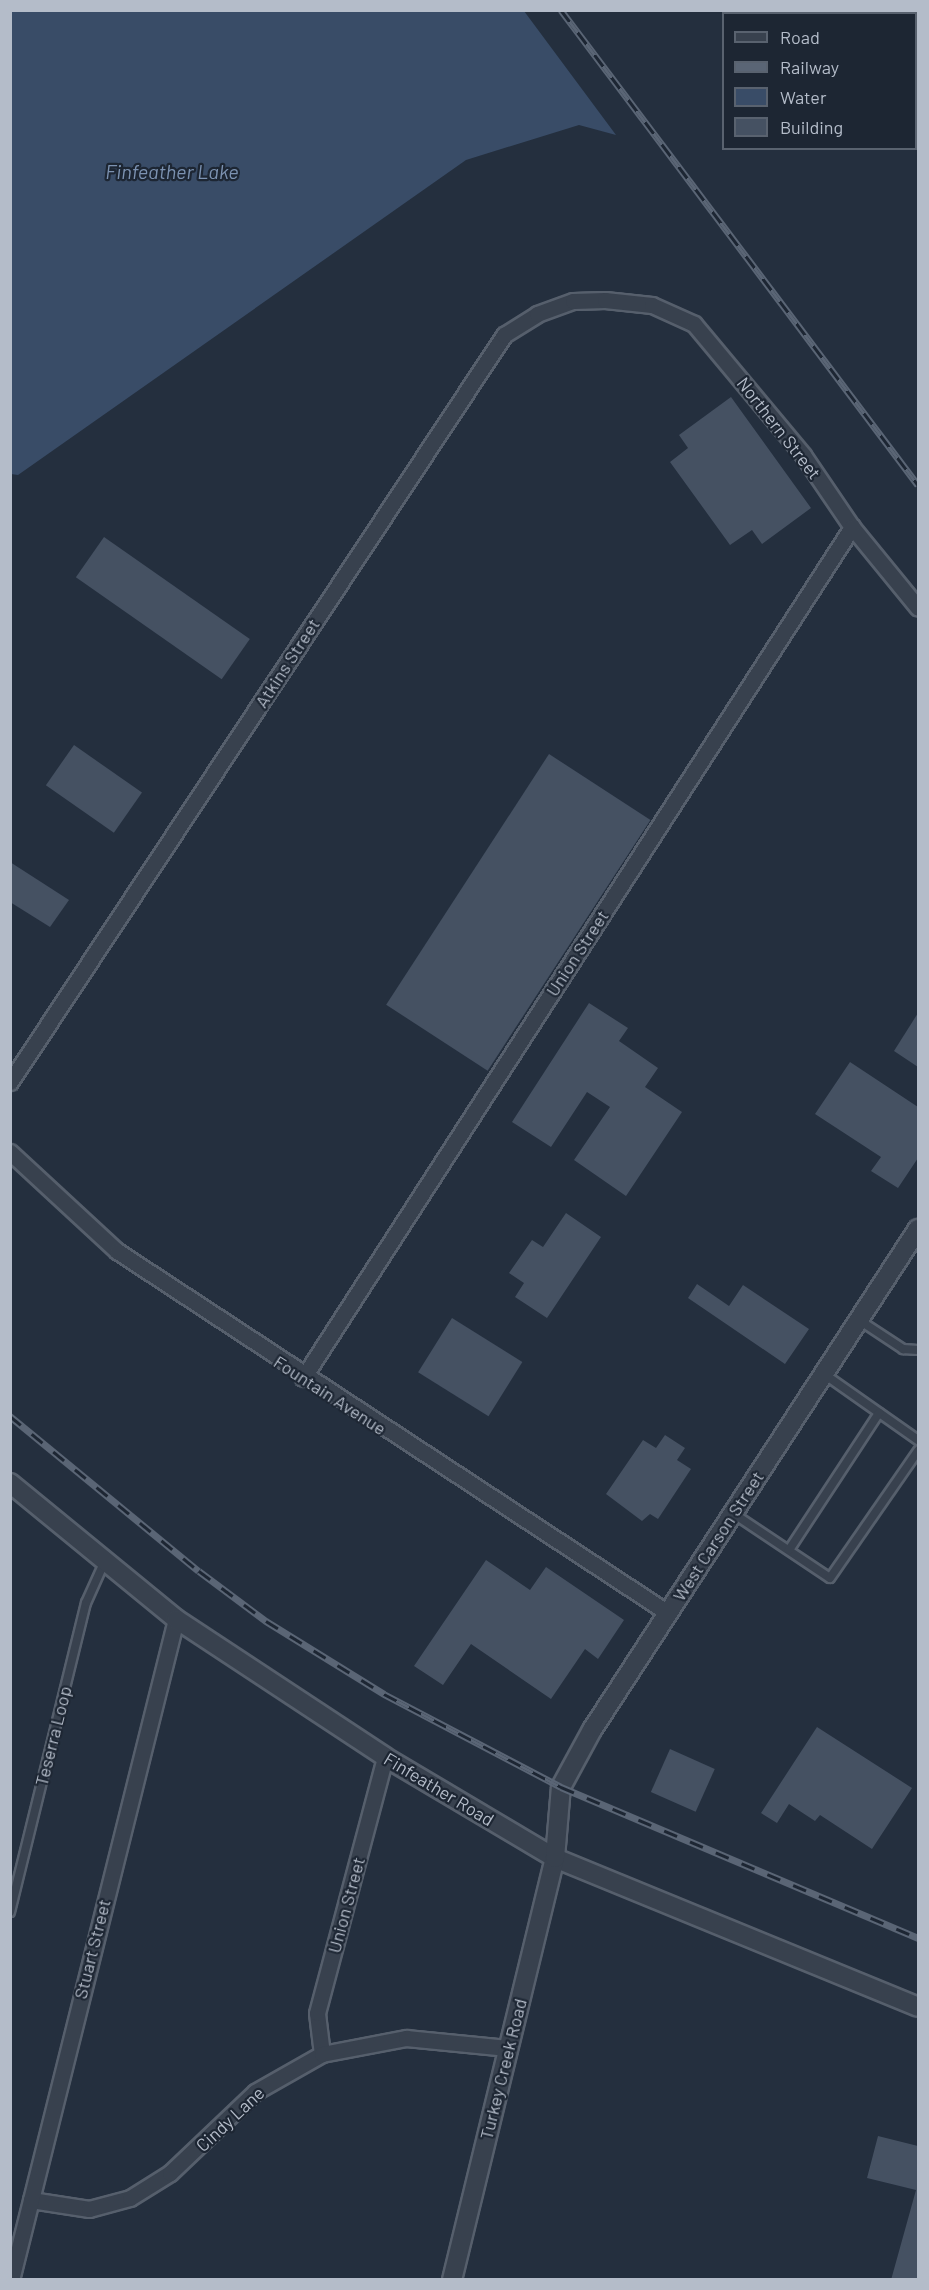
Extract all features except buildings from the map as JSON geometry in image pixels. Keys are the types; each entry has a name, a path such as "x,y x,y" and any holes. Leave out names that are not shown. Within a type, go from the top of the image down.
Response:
{"street":[{"name":"Northern Street","path":"605,300 652,306 694,324 803,455 852,527 918,608"},
{"name":"Atkins Street","path":"10,1082 504,335 537,314 573,302 605,300"},
{"name":"Union Street","path":"303,1378 852,527"},
{"name":"Fountain Avenue","path":"10,1152 117,1251 303,1378 668,1613"},
{"name":"West Carson Street","path":"555,1858 561,1787 668,1613 918,1229"},
{"name":"Finfeather Road","path":"10,1483 104,1563 176,1619 385,1756 555,1858 918,2007"},
{"name":"Stuart Street","path":"11,2280 176,1619"},
{"name":"Union Street","path":"322,2054 317,2013 385,1756"},
{"name":"Turkey Creek Road","path":"452,2280 555,1858"},
{"name":"Cindy Lane","path":"31,2200 89,2209 130,2198 171,2173 255,2092 322,2054 406,2038 508,2048"}],"lane":[{"path":"859,1320 903,1349 918,1350"},
{"path":"824,1374 918,1440"},
{"path":"789,1550 879,1413"},
{"path":"733,1513 830,1578 918,1450"},
{"name":"Teserra Loop","path":"10,1912 86,1603 104,1563"}],"water":[{"name":"Finfeather Lake","path":"10,11 524,11 616,135 579,125 466,160 18,475 11,474"}],"railway":[{"path":"561,10 918,485"},
{"path":"10,1416 199,1571 266,1621 384,1694 561,1787 918,1938"}]}
